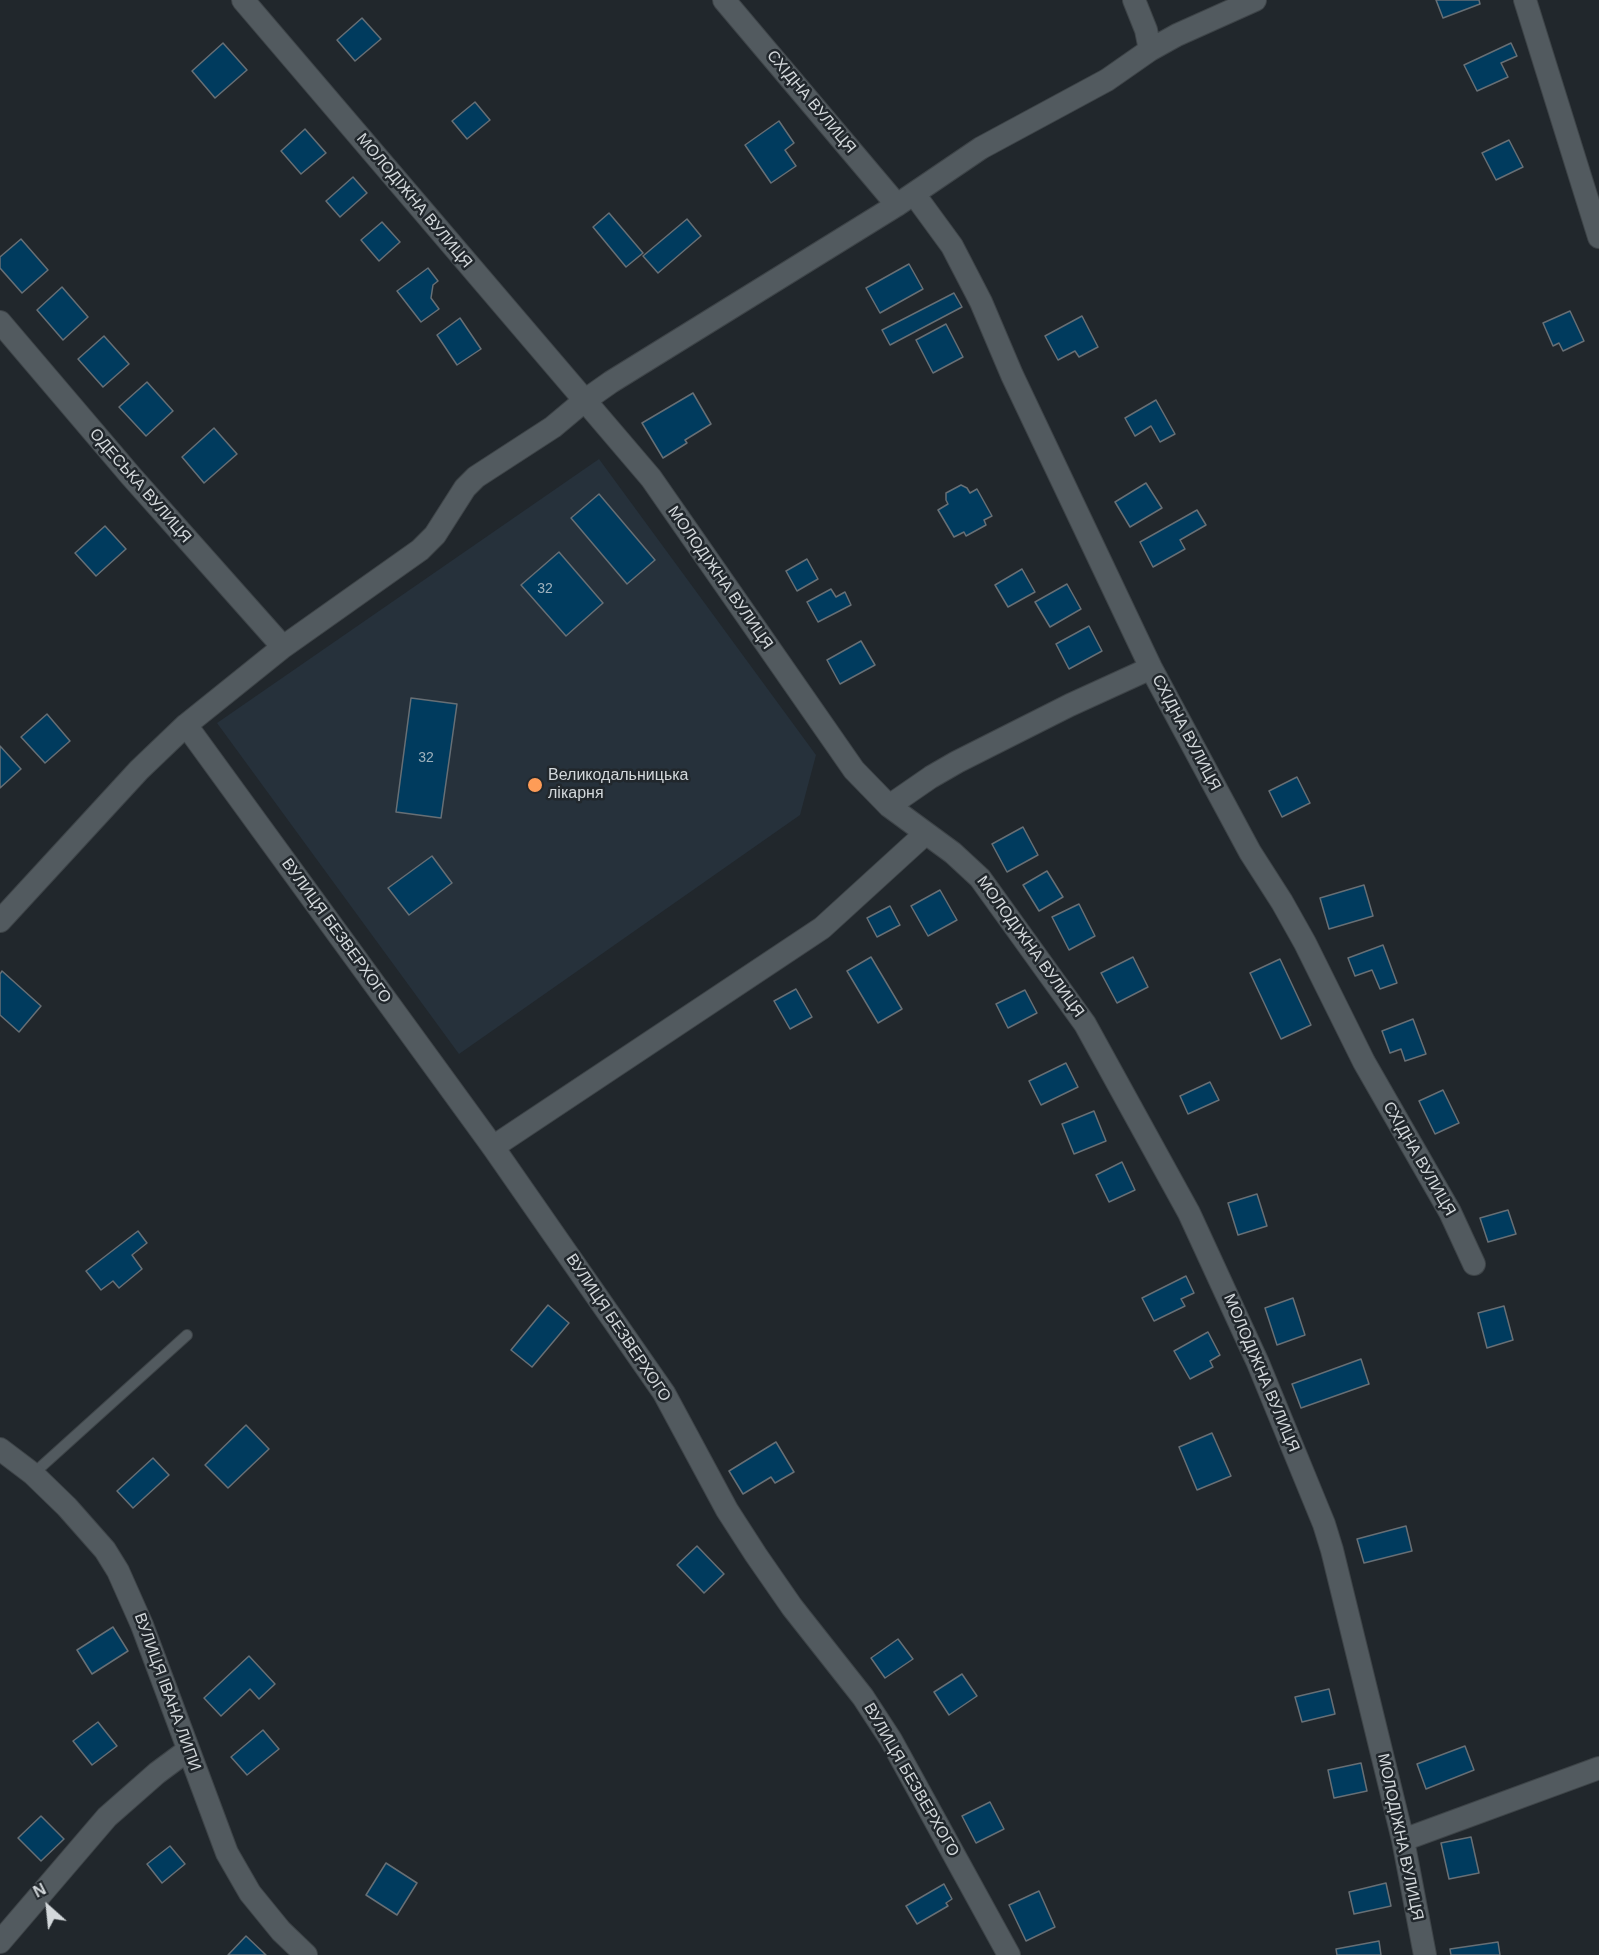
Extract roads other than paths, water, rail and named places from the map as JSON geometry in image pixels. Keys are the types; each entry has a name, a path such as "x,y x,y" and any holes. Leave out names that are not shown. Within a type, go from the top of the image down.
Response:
{"street":[{"name":"МОЛОДІЖНА ВУЛИЦЯ","path":"243,0 651,478 854,770 889,806 954,853 980,878 1074,1007 1189,1213 1228,1294 1324,1524 1403,1840 1425,1955"},
{"name":"СХІДНА ВУЛИЦЯ","path":"724,0 905,199 952,246 981,302 1012,375 1151,668 1250,852 1305,943 1364,1062 1450,1212 1474,1264"},
{"path":"1134,0 1146,30 1150,50"},
{"path":"0,921 139,770 186,725 283,647 420,550 435,535 465,488 476,477 553,427 584,401 905,199 981,148 1107,80 1150,50 1254,0"},
{"path":"1525,0 1599,237"},
{"name":"ОДЕСЬКА ВУЛИЦЯ","path":"0,322 131,476 283,647"},
{"path":"889,806 957,762 1070,705 1151,668"},
{"name":"ВУЛИЦЯ БЕЗВЕРХОГО","path":"186,725 493,1147 664,1393 727,1510 756,1555 792,1607 877,1717 1009,1955"},
{"path":"493,1147 822,928 925,834"},
{"name":"ВУЛИЦЯ ІВАНА ЛИПИ","path":"0,1449 33,1474 87,1528 118,1571 142,1625 227,1853 238,1875 264,1911 306,1955"},
{"path":"0,1942 107,1817 157,1773 188,1750"},
{"path":"1403,1840 1599,1768"}],"lane":[{"path":"33,1474 187,1335"}],"place":[{"name":"Великодальницька лікарня","path":"535,785"}]}
